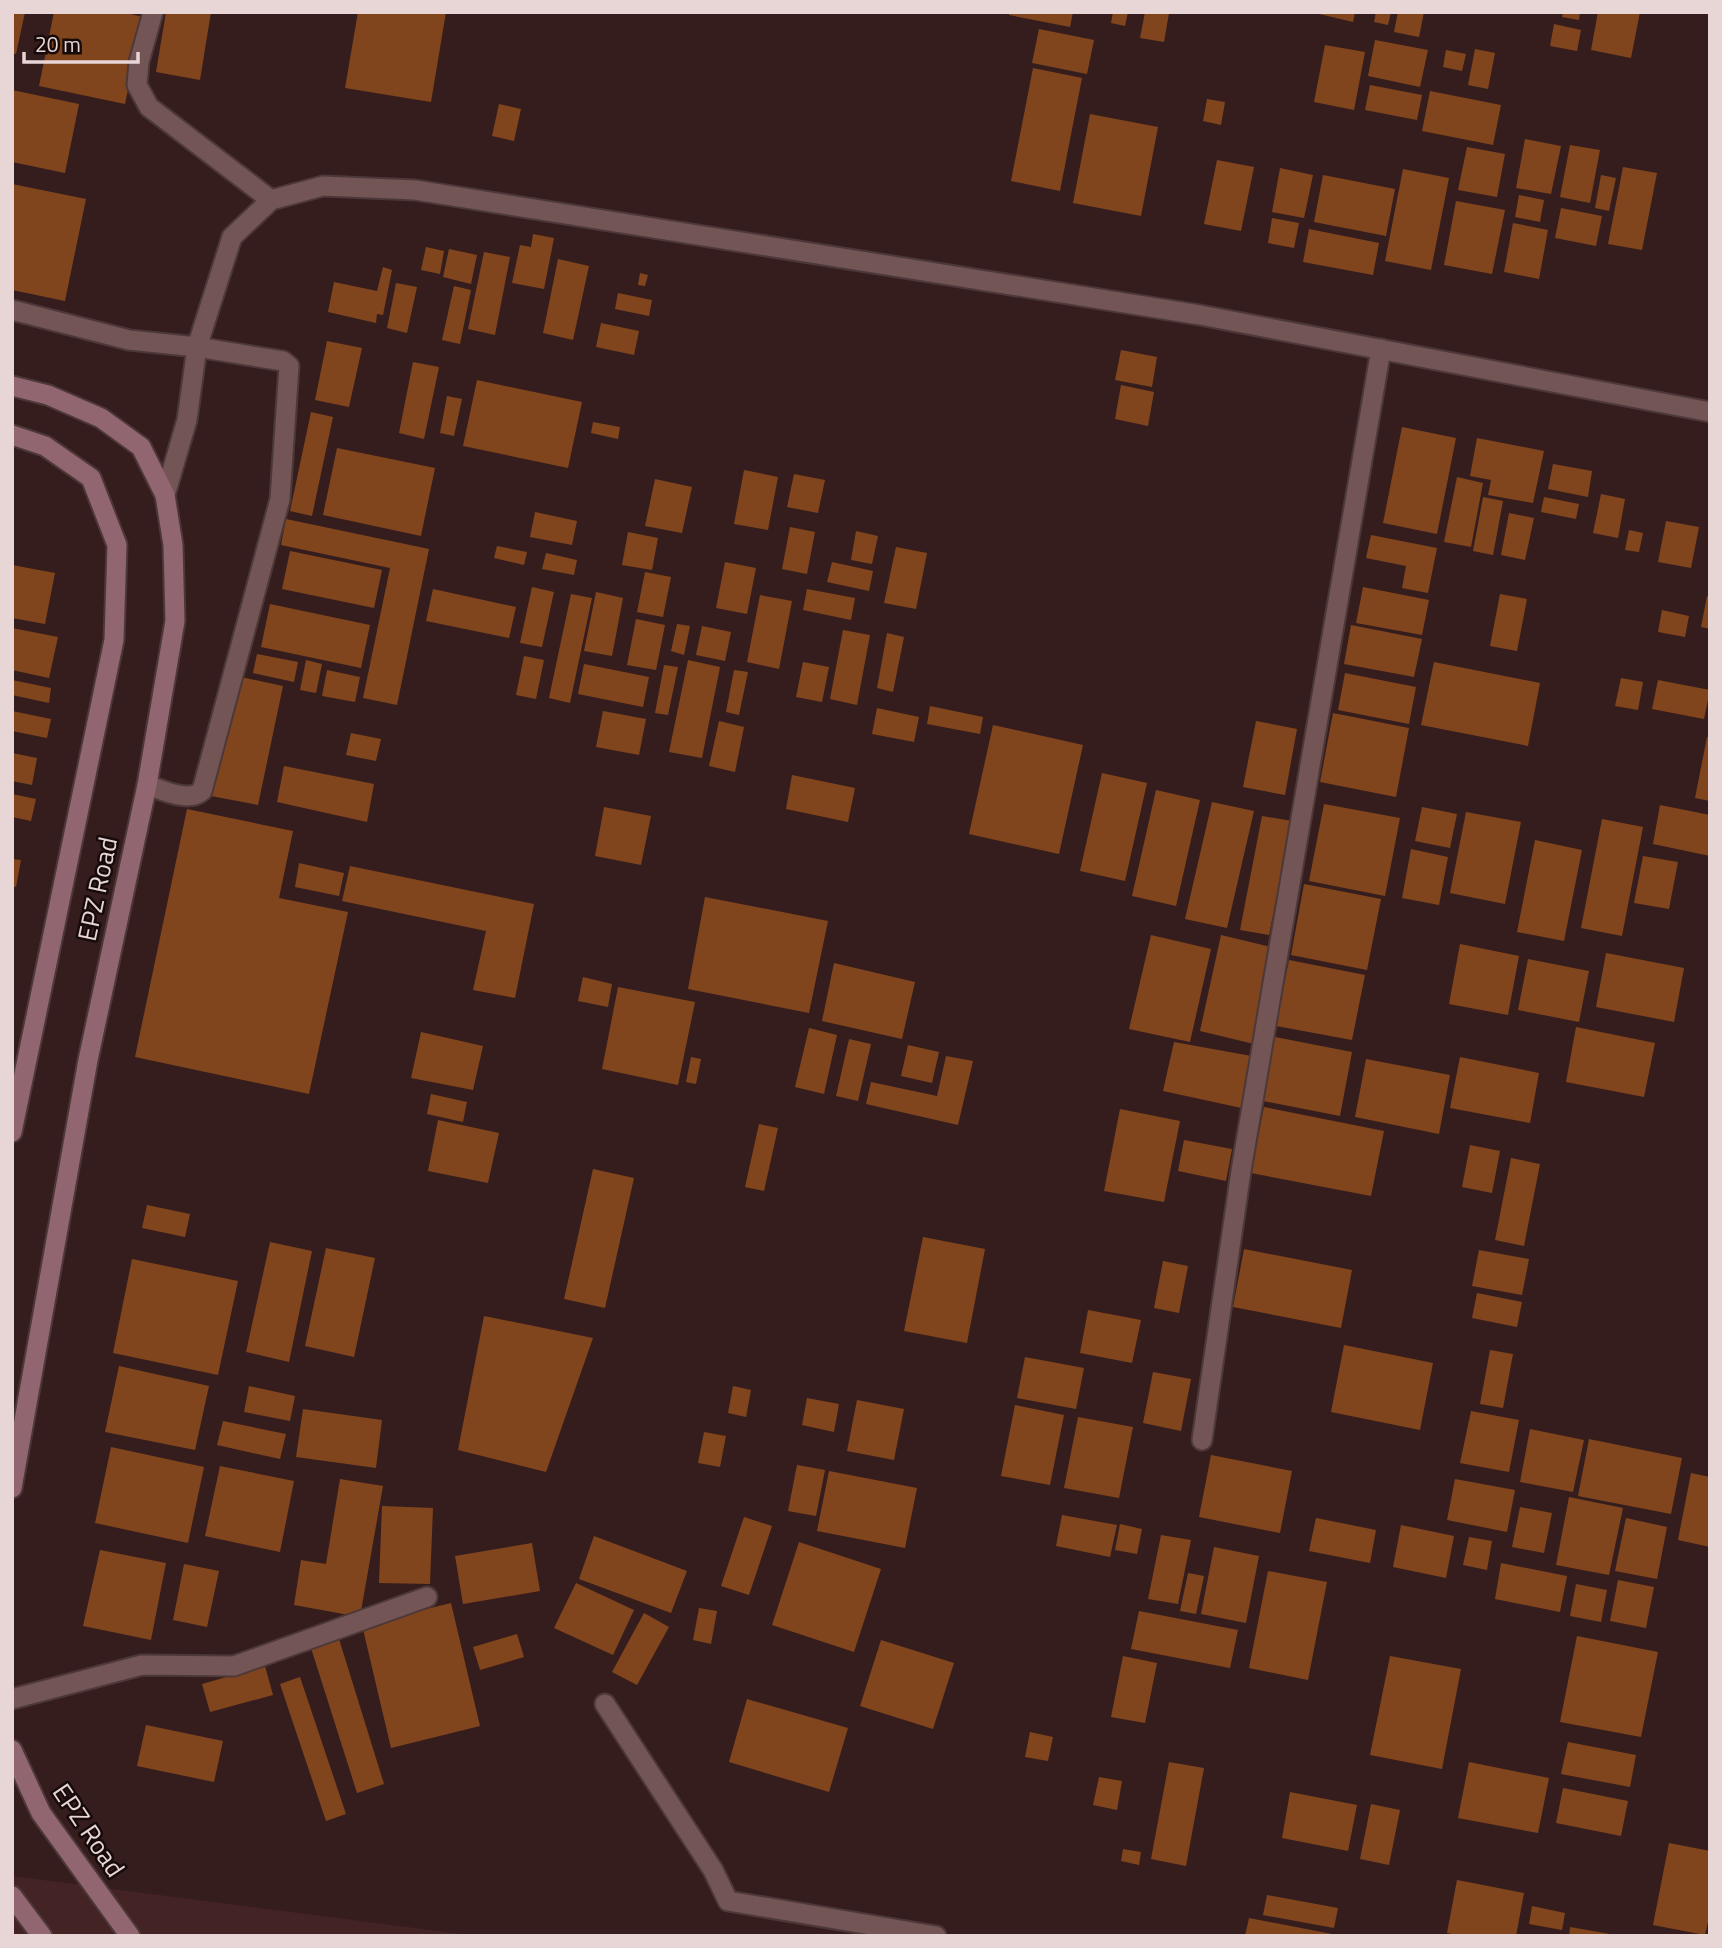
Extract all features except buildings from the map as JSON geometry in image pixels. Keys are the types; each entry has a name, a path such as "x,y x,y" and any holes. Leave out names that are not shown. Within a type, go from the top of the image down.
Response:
{"main road":[{"name":"EPZ Road","path":"12,386 48,395 101,418 141,446 165,495 173,545 175,621 147,785 88,1060 12,1488"},
{"name":"EPZ Road","path":"12,435 46,446 91,478 117,545 114,640 12,1132"},
{"name":"EPZ Road","path":"12,1750 41,1812 130,1936"},
{"path":"12,1896 42,1936"}],"street":[{"path":"153,12 139,62 137,85 149,107 271,200"},
{"path":"165,495 187,420 197,347 232,237 271,200 323,186 415,190 1186,313 1710,412"},
{"path":"12,310 129,340 197,347 288,364 279,499 202,791 188,797 147,785"},
{"path":"1202,1440 1241,1171 1381,349"},
{"path":"12,1699 142,1665 234,1666 426,1597"},
{"path":"605,1704 713,1870 728,1901 936,1936"}],"shaded area":[{"path":"12,1876 477,1936 12,1936"}]}
